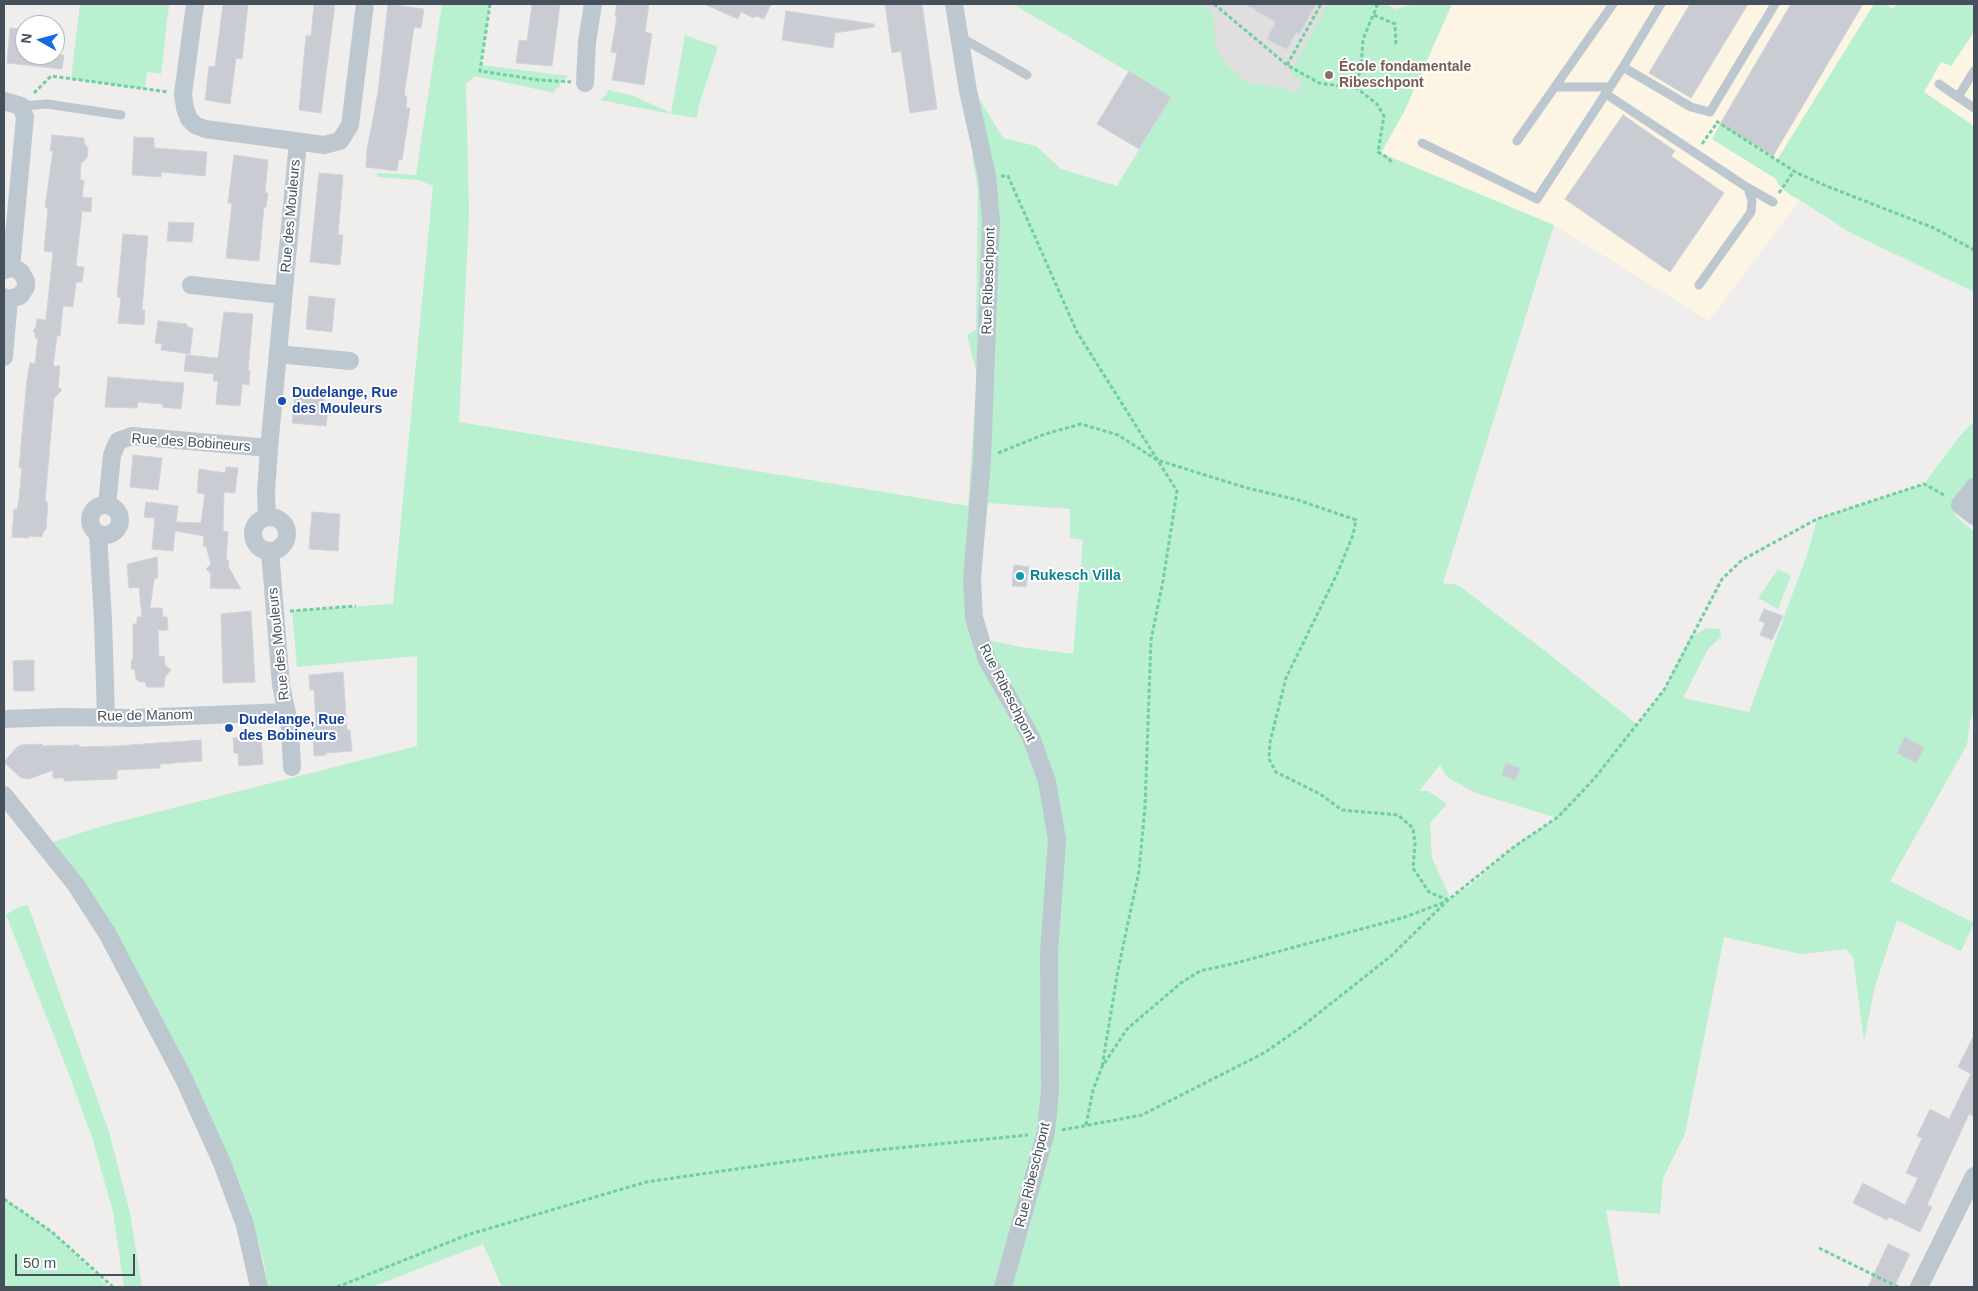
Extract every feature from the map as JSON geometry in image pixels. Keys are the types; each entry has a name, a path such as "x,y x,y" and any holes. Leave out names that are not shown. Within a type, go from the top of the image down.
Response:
{"street":[{"path":"195,4 183,94 189,119 195,125 205,129 298,142"},
{"name":"Rue des Mouleurs","path":"267,517 266,494 269,448 298,142 332,144 340,141 350,125 366,4"},
{"path":"585,83 587,42 593,4"},
{"name":"Rue Ribeschpont","path":"954,4 976,129 987,176 991,220 982,460 972,579 974,618 987,660 1031,737 1048,781 1057,840 1049,952 1050,1091 1046,1132 1003,1287"},
{"path":"4,100 22,106 26,117 7,269 21,272 26,282 26,287 20,296 7,298 4,358"},
{"path":"192,285 284,295"},
{"path":"278,354 350,361"},
{"name":"Rue des Bobineurs","path":"107,505 112,455 118,441 132,436 269,448"},
{"path":"1974,486 1960,505 1974,516"},
{"path":"98,534 109,535 118,529 121,519 116,509 107,505 96,507 90,516 91,526 98,534 106,718"},
{"path":"267,517 281,520 285,526 286,540 283,546 277,550 270,551 258,547 253,535 256,523 267,517"},
{"name":"Rue des Mouleurs","path":"270,551 281,685 290,728 292,767"},
{"name":"Rue de Manom","path":"4,719 133,718 287,712"},
{"path":"4,795 76,885 107,933 184,1079 222,1163 242,1216 259,1287"},
{"path":"1919,1287 1974,1176"}],"lane":[{"path":"1517,141 1613,4"},
{"path":"1422,143 1536,199 1623,68 1661,4"},
{"path":"1623,68 1692,107 1710,112 1775,4"},
{"path":"960,37 1028,76"},
{"path":"1958,98 1974,71"},
{"path":"1939,84 1974,108"},
{"path":"1555,87 1608,90 1696,153 1748,188 1773,202"},
{"path":"22,106 47,104 121,115"},
{"path":"1699,286 1751,212 1752,201 1748,188"}],"path":[{"path":"490,4 480,71 539,80 585,83"},
{"path":"1214,4 1287,65 1319,83 1340,86 1355,82 1361,70 1363,39 1378,5 1372,4"},
{"path":"1287,65 1322,4"},
{"path":"1374,14 1395,24 1396,46"},
{"path":"22,106 51,76 183,94"},
{"path":"1350,83 1377,104 1384,116 1378,152 1388,158 1392,164"},
{"path":"1696,153 1717,122 1794,171 1829,187 1934,228 1974,250"},
{"path":"1773,202 1794,171"},
{"path":"1008,176 1077,332 1177,491 1163,581 1151,640 1145,807 1138,871 1118,970 1102,1067 1093,1090 1086,1125"},
{"path":"982,460 1045,434 1080,424 1118,435 1157,460 1247,488 1298,500 1356,520 1353,535 1337,574 1286,678 1270,742 1269,759 1276,772 1320,794 1342,810 1398,815 1413,828 1415,844 1412,868 1429,892 1448,900"},
{"path":"337,1287 467,1235 646,1182 847,1153 1021,1136 1142,1115 1264,1054 1391,956 1448,900 1515,846 1558,817 1594,778 1664,690 1722,578 1742,560 1817,519 1924,484 1940,491 1960,505"},
{"path":"275,612 356,606"},
{"path":"1102,1067 1128,1030 1182,983 1200,971 1402,918 1448,900"},
{"path":"4,1199 52,1232 113,1287"},
{"path":"1819,1248 1898,1287"}],"shaded area":[{"name":"École fondamentale Ribeschpont","path":"1109,4 1386,4 1404,112 1294,93 1284,88 1246,82 1227,65 1215,46"},
{"path":"1452,4 1874,4 1777,160 1720,124 1713,139 1776,179 1790,195 1800,200 1709,321 1554,225 1381,153 1404,112"},
{"path":"1974,32 1974,126 1923,92 1941,62 1952,66"}],"green space":[{"path":"80,4 169,5 161,74 147,72 145,89 71,79"},
{"path":"442,4 490,4 481,65 569,76 555,89 555,93 475,76 466,84 469,214 459,422 968,506 977,375 967,335 976,330 978,190 972,156 988,153 975,92 1003,138 1036,146 1061,169 1117,186 1171,97 1013,4 1203,4 1214,16 1215,46 1227,65 1246,82 1284,88 1293,93 1301,88 1302,84 1300,80 1292,75 1291,71 1328,4 1386,4 1395,9 1414,4 1452,4 1404,112 1381,153 1554,225 1443,583 1458,585 1638,725 1664,690 1691,636 1707,628 1720,629 1721,637 1708,649 1683,698 1749,712 1808,552 1817,519 1924,484 1958,438 1974,421 1974,487 1954,514 1974,532 1974,710 1970,721 1967,745 1890,881 1974,923 1961,951 1897,920 1875,986 1864,1041 1853,957 1846,949 1801,954 1724,937 1685,1134 1663,1178 1660,1214 1606,1210 1620,1287 1006,1287 1044,1115 996,1287 502,1287 483,1244 372,1287 268,1287 264,1262 251,1217 84,884 53,842 102,826 417,746 417,656 297,667 292,611 393,604 433,186 419,180 377,177 377,173 416,175","holes":["988,503 1070,509 1070,538 1083,540 1073,654 1021,647 988,640 981,617 979,579","1440,765 1447,777 1476,793 1557,818 1515,846 1470,886 1448,900 1449,895 1432,858 1430,823 1447,804 1428,791 1419,791"]},
{"path":"1874,4 1885,4 1893,9 1897,4 1974,4 1974,32 1951,66 1941,62 1924,92 1974,126 1974,292 1849,232 1790,195 1778,184 1776,179 1712,139 1720,124 1777,160"},
{"path":"685,35 718,47 699,105 697,118 600,100 607,94 608,90 634,96 671,113"},
{"path":"1778,569 1791,576 1778,609 1758,598"},
{"path":"28,905 109,1132 130,1213 142,1287 124,1287 113,1212 92,1137 6,915 16,908"},
{"path":"4,1199 52,1232 109,1287 4,1287"}],"building":[{"path":"223,4 248,4 242,59 236,58 230,104 205,100 209,66 215,67"},
{"path":"314,4 335,4 321,113 299,110 306,36 311,36"},
{"path":"388,4 424,9 421,28 414,27 404,96 407,96 406,108 410,108 402,160 399,159 397,171 366,167 367,150 378,92"},
{"path":"532,4 560,4 552,66 516,63 519,40 527,41"},
{"path":"617,4 649,4 645,32 652,34 644,85 612,80 617,53 611,52"},
{"path":"704,4 771,4 764,19 756,16 754,18 741,12 738,19"},
{"path":"885,4 922,4 937,109 910,113 901,51 892,53"},
{"path":"1245,4 1316,4 1299,34 1296,32 1287,49 1267,39 1276,22"},
{"path":"1690,4 1748,4 1691,98 1649,73"},
{"path":"1791,4 1863,4 1773,156 1720,124"},
{"path":"786,11 874,24 874,27 835,33 833,48 782,40"},
{"path":"10,28 15,28 15,64 7,63"},
{"path":"25,65 63,65 62,69"},
{"path":"1129,71 1171,97 1139,149 1097,124"},
{"path":"1623,115 1675,151 1671,156 1724,193 1670,272 1565,199"},
{"path":"52,135 84,138 84,143 88,148 87,158 81,163 80,180 84,180 82,197 92,198 91,212 82,211 76,266 84,267 82,282 76,282 73,307 63,306 60,336 57,336 53,366 60,366 58,387 62,390 54,398 45,502 48,502 46,529 42,537 12,537 14,509 17,510 22,468 19,468 27,379 30,363 35,364 38,338 35,338 33,330 36,327 37,319 46,320 53,252 44,251 48,208 45,207 53,151 50,151"},
{"path":"134,137 154,138 154,148 207,152 205,176 161,172 161,177 132,175"},
{"path":"234,155 268,160 265,193 268,193 266,207 264,207 259,261 226,258 232,203 228,203"},
{"path":"319,173 343,175 338,235 343,235 340,265 310,262"},
{"path":"169,222 194,223 192,242 167,241"},
{"path":"123,234 148,236 142,310 145,310 144,325 118,323 121,298 117,297"},
{"path":"309,296 335,299 332,332 306,329"},
{"path":"224,312 253,314 248,371 250,371 249,385 242,384 240,406 216,404 218,381 213,381 214,374 184,371 186,355 218,358"},
{"path":"158,321 187,324 187,327 193,328 190,354 161,350 162,344 155,343"},
{"path":"108,377 184,383 181,409 162,407 163,404 138,402 137,408 105,407"},
{"path":"296,388 325,391 324,401 329,402 326,426 292,423"},
{"path":"133,455 162,458 158,490 130,487"},
{"path":"226,467 238,468 235,493 224,492 223,531 228,532 226,561 229,560 228,566 241,589 210,588 211,574 206,569 211,564 206,546 203,546 204,536 175,531 173,551 152,549 155,518 144,517 146,502 178,506 176,522 201,523 205,494 197,493 199,469 225,473"},
{"path":"312,512 340,514 338,551 309,549"},
{"path":"157,557 158,577 154,580 150,608 162,608 163,617 167,617 168,630 158,630 159,657 164,656 165,665 171,670 165,677 164,687 147,687 145,682 140,682 136,679 135,671 131,668 133,659 133,624 137,624 137,617 142,617 139,587 129,588 127,564"},
{"name":"Rukesch Villa","path":"1014,565 1029,567 1026,587 1012,586"},
{"path":"1764,609 1783,616 1772,640 1760,635 1765,623 1759,620"},
{"path":"251,611 255,682 223,683 221,614"},
{"path":"34,660 34,691 14,691 13,661"},
{"path":"343,672 347,730 350,730 352,751 314,756 313,722 316,721 314,690 310,690 309,675"},
{"path":"261,736 263,764 239,766 238,753 234,753 233,738"},
{"path":"1905,737 1924,748 1916,763 1897,753"},
{"path":"201,740 202,761 160,764 160,768 117,770 117,779 64,781 64,778 53,778 53,770 29,779 21,778 4,762 21,745 116,746"},
{"path":"1506,763 1520,768 1515,780 1502,775"},
{"path":"1974,1035 1974,1116 1969,1114 1927,1205 1932,1207 1920,1232 1889,1217 1887,1220 1853,1203 1863,1183 1905,1205 1918,1178 1906,1173 1922,1138 1917,1136 1930,1109 1949,1119 1971,1074 1958,1067"},
{"path":"1888,1244 1910,1254 1894,1287 1868,1287"}],"place":[{"name":"École fondamentale Ribeschpont","path":"1329,75"},
{"name":"Dudelange, Rue des Mouleurs","path":"282,401"},
{"name":"Rukesch Villa","path":"1020,576"},
{"name":"Dudelange, Rue des Bobineurs","path":"229,728"}]}
